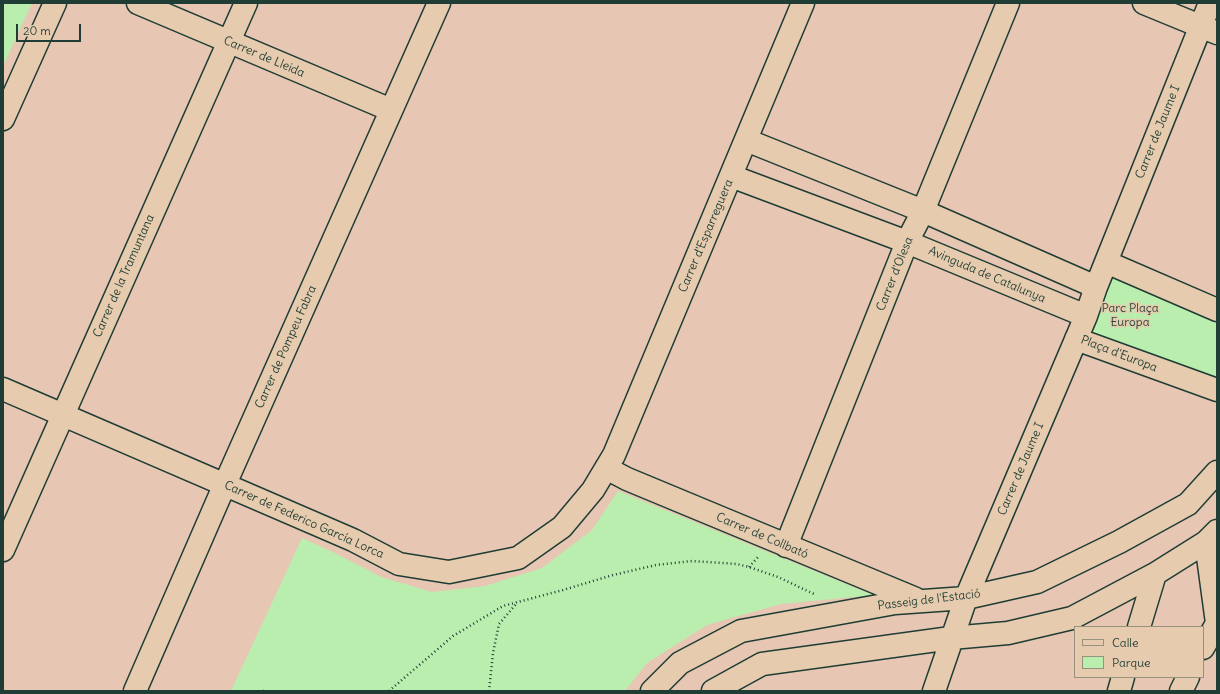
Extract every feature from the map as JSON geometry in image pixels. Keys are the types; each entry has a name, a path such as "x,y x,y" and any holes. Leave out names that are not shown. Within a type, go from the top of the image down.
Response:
{"street":[{"path":"3,119 55,3"},
{"name":"Carrer de Lleida","path":"138,3 391,110"},
{"name":"Carrer de la Tramuntana","path":"3,550 246,3"},
{"name":"Carrer de Pompeu Fabra","path":"135,691 225,484 439,3"},
{"name":"Carrer d'Esparreguera","path":"606,468 614,455 803,3"},
{"name":"Carrer d'Olesa","path":"786,546 907,242 923,211 1008,3"},
{"path":"1144,3 1209,30"},
{"name":"Carrer de Jaume I","path":"1106,262 1209,30 1210,3"},
{"path":"746,140 923,211 1096,287"},
{"name":"Avinguda de Catalunya","path":"731,176 907,242 1086,316"},
{"path":"1106,262 1217,310"},
{"name":"Plaça d'Europa","path":"1106,262 1076,340 1217,390"},
{"name":"Carrer de Jaume I","path":"934,691 966,598 1076,340"},
{"name":"Carrer de Federico García Lorca","path":"3,389 353,540 399,564 448,572 518,558 562,527 593,490 606,468"},
{"name":"Carrer de Collbató","path":"606,468 627,480 919,601"},
{"name":"Passeig de l'Estació","path":"652,691 680,663 741,631 895,603 966,598 1037,582 1120,542 1188,504 1217,472"},
{"path":"713,691 762,664 951,638 1008,633 1072,618 1155,574 1212,536"},
{"path":"1204,646 1217,622 1212,536"},
{"path":"1139,626 1155,574"},
{"path":"1119,691 1123,678"},
{"path":"1181,691 1188,678"}],"path":[{"path":"389,691 453,636 503,606 613,574 656,565 692,561 737,564 808,590 843,612"},
{"path":"489,691 493,653 499,624 518,602"}],"green space":[{"path":"3,3 32,3 3,66"},
{"name":"Parc Plaça Europa","path":"1112,275 1217,321 1217,378 1090,333"},
{"path":"618,491 873,595 781,604 707,625 647,663 625,691 231,691 302,538 381,577 432,592 485,586 542,568 592,530"}]}
